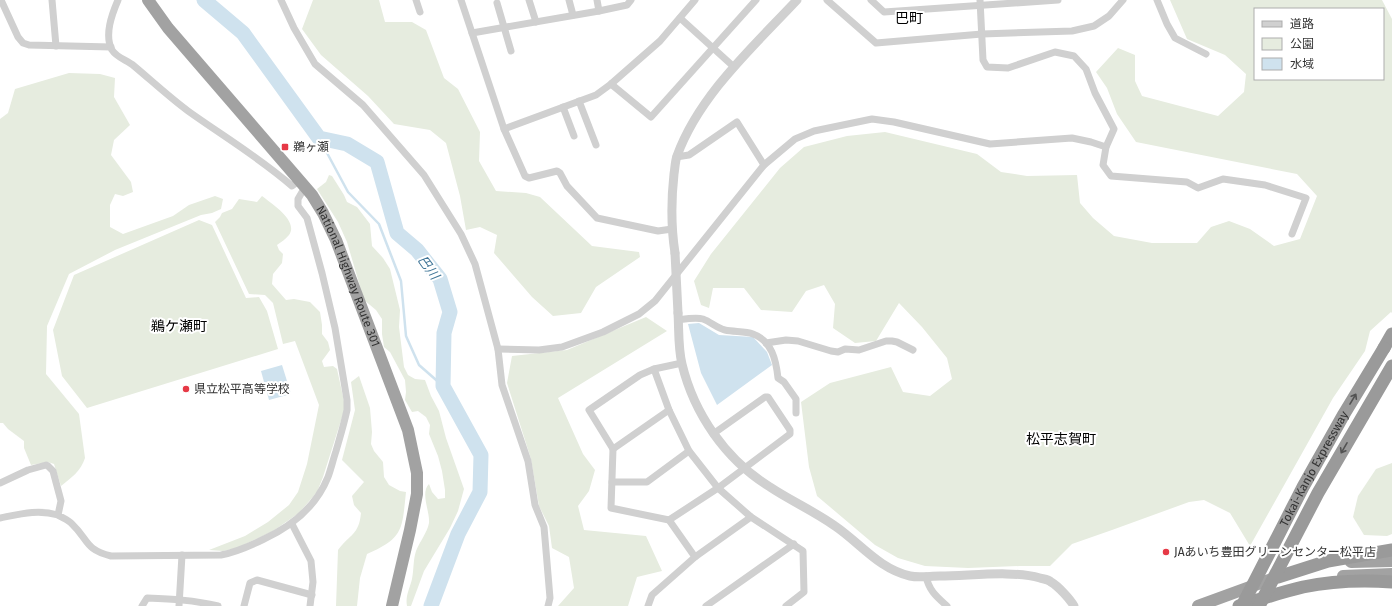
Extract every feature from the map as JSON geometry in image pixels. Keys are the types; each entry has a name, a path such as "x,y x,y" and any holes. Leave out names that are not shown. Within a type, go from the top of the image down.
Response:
{"highway":[{"name":"National Highway Route 301","path":"148,0 168,28 312,195 323,213 336,240 408,430 417,473 417,494 392,606"},
{"name":"Tokai-Kanjo Expressway","path":"1242,606 1303,488 1344,414 1392,334"},
{"name":"Tokai-Kanjo Expressway","path":"1259,606 1318,493 1392,366"},
{"path":"1198,606 1278,577 1328,561 1392,550"},
{"path":"1278,577 1326,565 1348,562 1392,561"},
{"path":"1237,606 1278,591 1313,581 1351,575 1392,574"},
{"path":"1237,606 1287,591 1321,584 1392,582"}],"street":[{"path":"1,0 13,28 23,43 29,45 111,47"},
{"path":"52,0 56,46"},
{"path":"118,0 110,20 108,34 111,47 119,57 132,65 170,98 261,161 292,186 302,183"},
{"path":"281,0 294,28 315,64 363,105 424,175 461,234 476,264 498,349 502,385 528,462 535,505 544,527 550,598 548,606"},
{"path":"416,0 420,12"},
{"path":"461,0 504,129 525,176 529,178 556,171 560,173 567,186 597,218 658,231 672,229"},
{"path":"529,0 536,22"},
{"path":"569,0 573,15"},
{"path":"597,0 599,11"},
{"path":"472,33 599,11 627,5 631,0"},
{"path":"504,129 596,95 611,84 660,41 695,0"},
{"path":"611,84 651,117 756,0"},
{"path":"797,0 734,67 702,108 690,128 676,158 672,188 672,229 675,253 682,363 688,384 700,412 714,434 744,469 769,487 820,516 844,532 872,557 892,569 910,576 993,574 1030,575 1051,581 1074,606"},
{"path":"826,0 876,43 982,34 1072,30 1094,26 1109,16 1123,0"},
{"path":"871,0 884,12 980,2 1058,0"},
{"path":"1157,0 1167,24 1175,38 1206,54"},
{"path":"980,2 983,60 987,67 1008,68 1055,52 1074,56 1086,68 1095,93 1114,129 1106,147 1103,165 1111,176 1187,182 1198,188 1223,179 1265,185 1306,198 1292,234"},
{"path":"497,3 511,51"},
{"path":"680,18 734,67"},
{"path":"579,101 596,145"},
{"path":"563,107 574,136"},
{"path":"498,349 539,350 562,347 603,332 639,314 655,301 764,165 795,139 814,131 872,119 894,122 990,144 1072,138 1106,147"},
{"path":"676,158 689,155 737,122 764,165"},
{"path":"0,518 37,511 58,515 72,522 86,542 99,553 111,556 221,555 236,552 274,535 292,524 311,505 328,477 347,410 347,400 335,328 322,273 307,218 298,206 302,183"},
{"path":"678,316 702,318 723,330 752,334 766,343 773,352 777,366 778,378 784,382 796,399 796,413"},
{"path":"766,343 786,340 798,341 838,352 845,349 858,350 886,341 892,341 913,350"},
{"path":"682,363 654,369 640,375 589,410 613,449 611,508 669,520 696,557"},
{"path":"654,369 669,410 689,451 718,488 751,517 803,551 804,592 789,605"},
{"path":"669,520 744,469 790,434 790,430 768,397 765,397 714,434"},
{"path":"613,449 669,410"},
{"path":"612,482 647,482 689,451"},
{"path":"0,483 28,470 46,465 48,466 53,471 61,501 58,515"},
{"path":"648,606 652,595 696,557 751,517"},
{"path":"292,524 311,561 313,571 310,606"},
{"path":"706,606 794,544"},
{"path":"179,603 182,555"},
{"path":"926,576 928,585 935,596 947,606"},
{"path":"244,606 250,583 257,580 312,595"},
{"path":"142,606 147,598 179,603 201,602 218,606"}],"green space":[{"path":"313,0 379,0 385,22 412,22 426,30 444,78 458,89 480,132 479,161 496,191 526,193 540,197 592,246 639,252 640,257 596,287 581,313 553,316 532,297 494,253 497,235 480,227 466,230 460,196 446,143 430,130 394,124 368,96 321,55 302,29"},
{"path":"1170,0 1382,0 1392,19 1392,313 1391,312 1370,331 1365,351 1333,398 1250,546 1230,513 1204,500 1189,502 1072,544 1050,566 968,568 925,566 898,558 875,545 817,496 809,467 801,402 830,383 891,367 903,392 930,396 952,379 947,358 922,327 899,303 876,341 855,343 833,328 835,304 824,285 806,291 792,312 761,310 744,288 713,288 709,308 701,305 694,281 711,254 780,168 804,147 847,136 885,132 977,154 1001,172 1027,176 1077,175 1080,203 1093,218 1114,236 1152,243 1197,243 1211,227 1229,221 1250,229 1274,246 1300,239 1317,196 1297,174 1136,142 1117,114 1107,88 1096,72 1118,48 1135,55 1135,81 1142,96 1218,116 1244,92 1246,74 1225,55 1187,39"},
{"path":"69,73 100,74 115,78 114,97 130,125 114,140 111,155 131,182 133,192 123,196 115,194 110,205 110,227 123,234 173,216 189,205 215,196 223,199 221,209 212,213 201,215 115,250 69,274 47,326 46,374 79,414 85,458 72,477 61,486 54,464 48,462 31,465 24,448 24,441 8,429 3,423 0,423 0,119 8,113 15,89"},
{"path":"329,175 332,176 347,202 357,207 370,224 372,246 383,258 390,269 400,310 399,327 404,367 408,375 415,379 425,380 439,411 446,438 464,489 458,511 450,528 424,571 411,606 407,606 407,599 412,579 415,554 429,523 425,492 429,484 432,492 438,499 445,498 442,471 429,434 430,425 426,417 418,411 412,412 405,400 405,380 390,352 384,347 382,319 376,310 364,300 347,242 338,222 317,189 326,182"},
{"path":"262,196 283,213 290,224 291,230 289,235 277,245 283,254 282,263 273,274 272,284 286,300 294,299 310,302 320,312 322,334 328,342 330,350 322,361 324,367 333,366 337,369 344,401 344,411 317,492 299,513 273,531 237,548 223,551 209,550 245,536 268,522 289,505 298,492 307,464 319,405 295,341 283,344 273,303 265,295 249,294 215,222 222,213 232,209 239,199 257,202"},
{"path":"199,220 212,225 246,298 259,297 267,311 278,349 87,408 62,376 53,330 74,275"},
{"path":"646,317 667,331 558,398 583,454 595,470 589,491 578,506 584,530 646,536 662,571 637,577 628,606 558,606 574,588 569,557 552,548 549,526 539,506 531,459 507,383 512,356 567,350"},
{"path":"359,376 370,408 372,432 371,444 374,451 383,462 384,477 389,485 400,491 406,492 402,524 399,531 388,543 367,554 360,578 357,606 336,606 338,550 356,530 361,513 354,505 352,496 364,482 342,460 355,410 351,382"},
{"path":"1392,463 1392,534 1387,536 1364,535 1353,517 1358,496 1376,469"}],"water":[{"path":"699,323 719,335 753,337 767,352 772,365 717,405 701,373 688,324"},
{"path":"282,365 291,394 269,400 261,371"}],"waterway":[{"name":"巴川","path":"204,0 243,33 319,138 347,144 377,162 397,233 417,250 440,279 450,312 444,333 443,386 481,455 480,492 458,534 431,606"},
{"path":"319,138 348,192 379,224 401,281 406,336 419,365 443,386"}],"place":[{"name":"鵜ヶ瀬","path":"285,147"},
{"name":"県立松平高等学校","path":"186,389"},
{"name":"JAあいち豊田グリーンセンター松平店","path":"1166,552"}],"district":[{"name":"巴町","path":"909,18"},
{"name":"鵜ケ瀬町","path":"179,326"},
{"name":"松平志賀町","path":"1061,439"}]}
